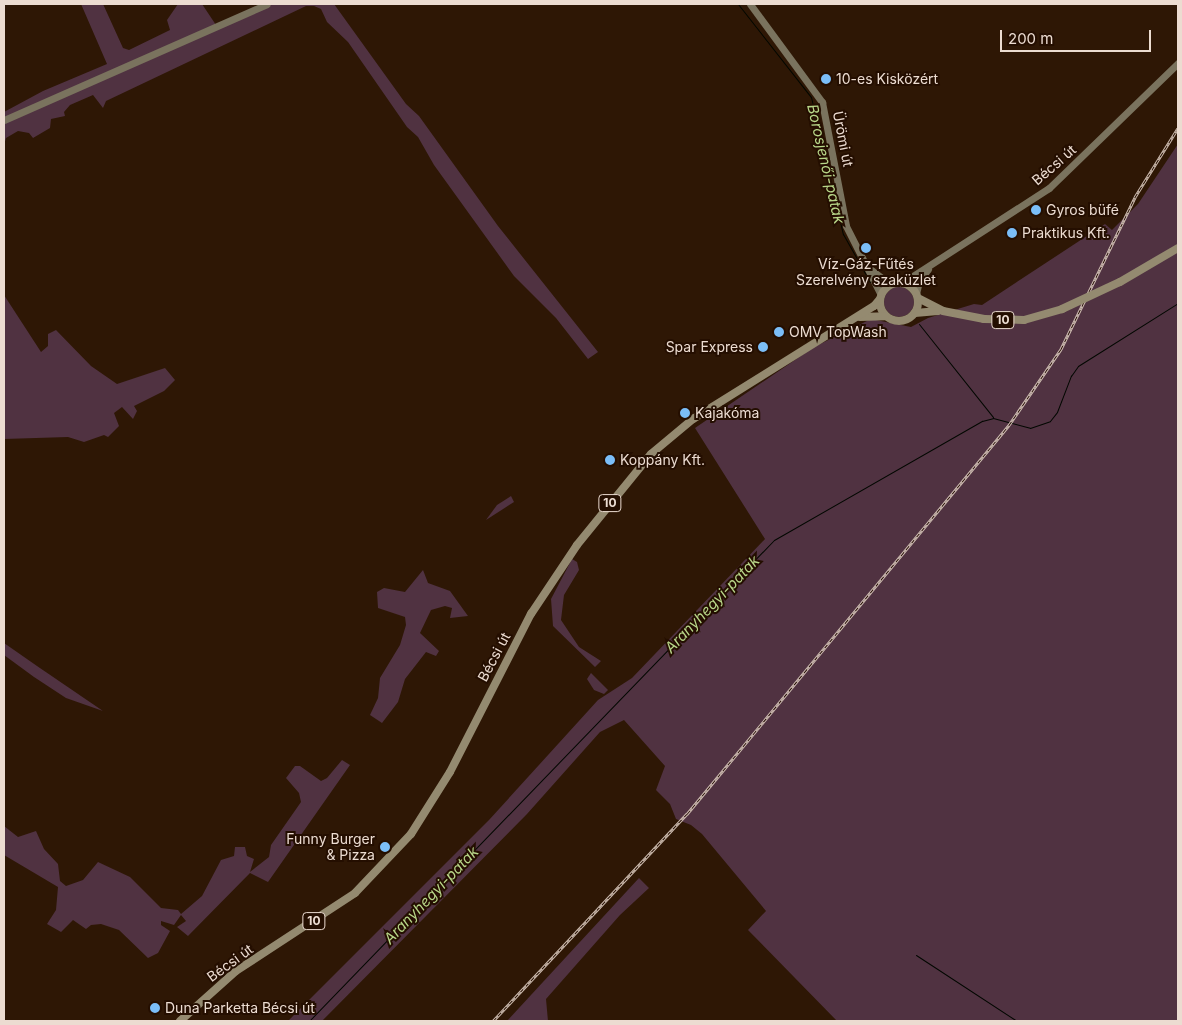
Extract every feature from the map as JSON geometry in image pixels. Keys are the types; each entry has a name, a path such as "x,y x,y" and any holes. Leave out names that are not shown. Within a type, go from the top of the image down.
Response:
{"main road":[{"name":"10","path":"885,316 899,322 915,313 943,311 1014,320 1062,309 1120,282 1178,248"},
{"name":"10","path":"881,297 899,283 943,311"},
{"path":"915,313 917,296"},
{"path":"881,297 880,308 885,316"},
{"name":"Bécsi út","path":"180,1021 236,971 355,892 411,834 450,772 531,614 577,545 646,459 693,419 850,320 881,297"},
{"name":"Bécsi út","path":"850,320 871,314 885,316"}],"street":[{"path":"4,120 268,4"},
{"name":"Ürömi út","path":"750,4 822,102 846,226 881,297"},
{"name":"Bécsi út","path":"899,283 930,267 1049,188 1178,63"},
{"name":"Bécsi út","path":"917,296 919,281 930,267"},
{"name":"Ürömi út","path":"868,268 886,281 899,283"}],"shaded area":[{"path":"81,4 103,4 123,48 129,50 170,30 167,20 178,4 202,4 218,28 266,4 334,4 406,104 419,116 498,226 598,352 588,359 556,318 514,276 434,165 418,137 407,127 348,42 327,22 321,9 314,6 306,6 106,101 103,108 93,95 70,105 64,112 65,116 51,119 50,128 33,138 29,133 18,131 6,138 4,145 4,112 43,91 107,64"},
{"path":"1178,144 1178,1021 837,1021 748,930 766,911 702,834 691,825 676,819 670,804 656,790 665,766 624,720 600,732 527,814 322,1021 288,1021 489,820 598,700 632,678 765,539 695,428 814,347 871,319 911,327 928,318 974,304 982,305 1105,224 1112,230 1138,204"},
{"path":"899,287 910,291 914,302 910,313 899,317 888,313 884,302 888,291"},
{"path":"4,295 41,352 48,346 48,334 56,330 91,366 117,384 165,368 175,380 164,391 134,406 137,411 133,419 122,407 114,413 119,426 108,437 104,435 84,442 68,437 4,439"},
{"path":"511,496 514,502 486,520 497,505"},
{"path":"572,559 577,562 579,570 564,595 561,620 579,647 601,661 595,667 553,626 551,599"},
{"path":"423,570 428,583 450,591 468,616 450,618 452,608 445,606 431,610 420,633 439,651 436,656 426,652 405,679 398,702 382,723 370,715 378,698 380,678 400,645 406,625 405,617 378,608 377,592 384,588 405,592"},
{"path":"4,643 103,711 66,698 34,677 4,655"},
{"path":"591,673 608,690 604,694 594,690 587,679"},
{"path":"342,760 350,765 268,882 250,873 188,936 177,927 186,921 181,915 174,925 161,921 161,925 170,931 158,953 148,958 119,930 101,924 91,925 86,929 73,920 61,932 47,924 56,910 58,887 4,855 4,826 18,837 36,831 44,849 58,864 60,881 66,886 83,880 98,862 130,877 161,908 178,910 181,914 202,896 221,860 234,856 235,847 245,847 247,856 254,859 250,872 269,857 271,845 301,802 299,793 286,778 295,766 300,766 321,781 327,778"},
{"path":"639,878 649,888 620,915 546,999 548,1021 507,1021"}],"waterway":[{"name":"Borosjenői-patak","path":"738,4 811,97 843,234 870,282"},
{"name":"Aranyhegyi-patak","path":"309,1021 774,540 982,421 993,418 1030,428 1050,421 1057,412 1071,376 1078,366 1178,303"},
{"name":"Borosjenői-patak","path":"919,324 993,417"},
{"path":"916,955 1017,1021"}],"railway":[{"path":"493,1021 687,814 1009,425 1061,349 1135,197 1178,128"}],"place":[{"name":"10-es Kisközért","path":"826,79"},
{"name":"Gyros büfé","path":"1036,210"},
{"name":"Praktikus Kft.","path":"1012,233"},
{"name":"Víz-Gáz-Fűtés Szerelvény szaküzlet","path":"866,248"},
{"name":"OMV TopWash","path":"779,332"},
{"name":"Spar Express","path":"763,347"},
{"name":"Kajakóma","path":"685,413"},
{"name":"Koppány Kft.","path":"610,460"},
{"name":"Funny Burger & Pizza","path":"385,847"},
{"name":"Duna Parketta Bécsi út","path":"155,1008"}]}
